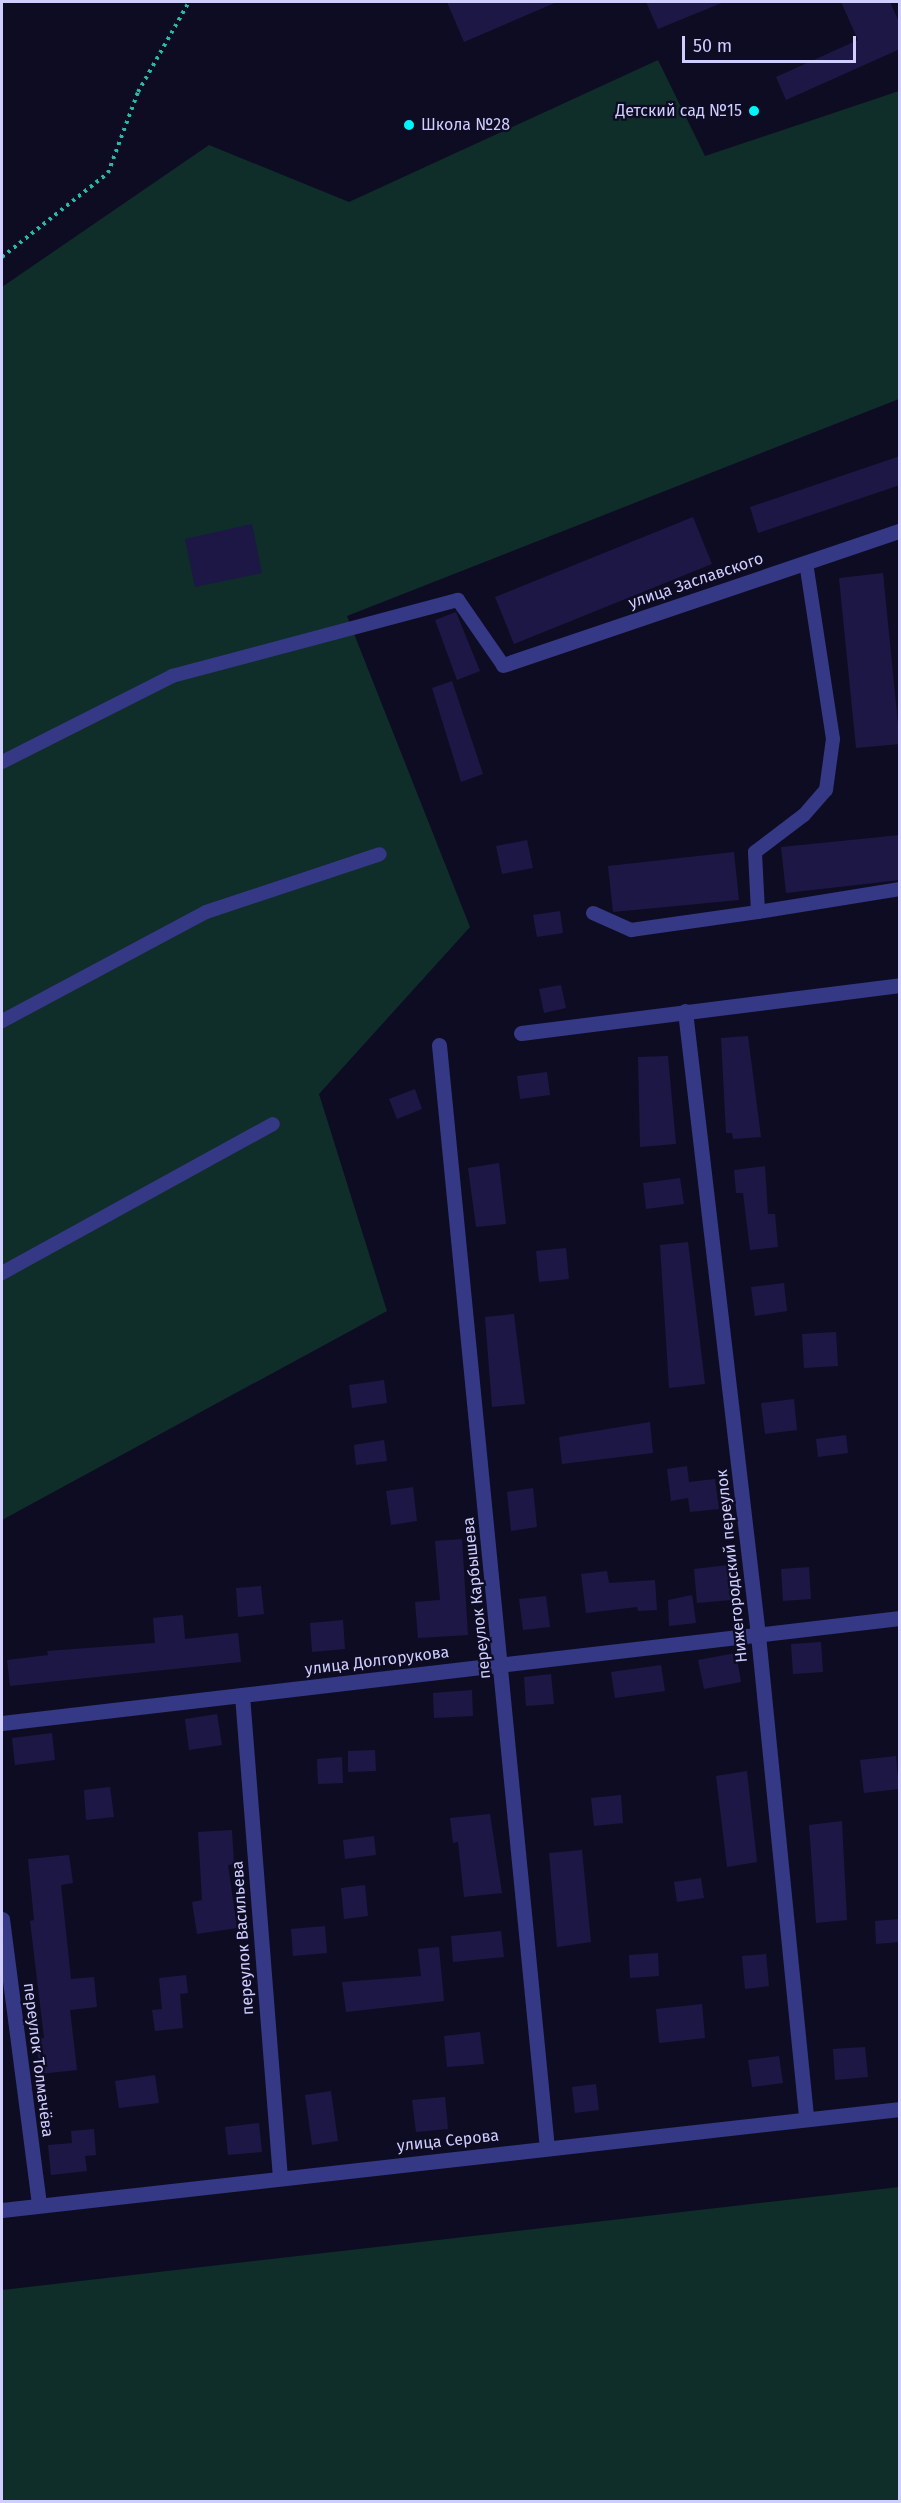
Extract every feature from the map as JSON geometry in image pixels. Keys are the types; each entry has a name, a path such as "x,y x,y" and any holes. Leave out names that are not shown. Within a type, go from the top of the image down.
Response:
{"street":[{"name":"улица Заславского","path":"503,665 900,531"},
{"path":"521,1033 900,985"},
{"name":"Нижегородский переулок","path":"685,1011 758,1635 806,2119"},
{"name":"переулок Карбышева","path":"439,1045 547,2148"},
{"name":"улица Долгорукова","path":"2,1723 900,1617"},
{"name":"переулок Васильева","path":"242,1695 280,2178"},
{"name":"переулок Толмачёва","path":"2,1919 39,2205"},
{"name":"улица Серова","path":"2,2210 900,2109"}],"lane":[{"path":"758,912 755,852 804,816 826,790 833,739 806,563"},
{"path":"2,762 172,676 458,600 503,665"},
{"path":"2,1021 206,912 380,854"},
{"path":"593,913 631,930 900,889"},
{"path":"2,1273 273,1124"}],"path":[{"path":"2,257 108,173 138,92 189,2"}],"green space":[{"path":"658,60 705,156 899,91 899,399 347,616 470,927 319,1094 387,1311 2,1520 2,287 209,145 349,202"},
{"path":"899,2187 899,2501 2,2501 2,2290"}],"building":[{"path":"447,2 557,2 464,42"},
{"path":"646,2 724,2 658,29"},
{"path":"841,2 890,2 900,24 900,49 786,100 776,77 858,40"},
{"path":"900,456 900,485 758,533 750,507"},
{"path":"693,517 712,564 514,644 495,597"},
{"path":"252,524 262,573 195,587 185,539"},
{"path":"883,573 900,744 856,748 839,578"},
{"path":"456,612 480,671 457,680 435,620"},
{"path":"452,681 483,774 461,782 432,688"},
{"path":"900,835 900,880 786,893 781,847"},
{"path":"527,840 533,868 502,874 496,846"},
{"path":"734,852 739,900 613,912 608,866"},
{"path":"560,911 563,933 537,937 533,915"},
{"path":"561,985 566,1008 544,1013 539,989"},
{"path":"748,1036 761,1137 733,1139 732,1133 726,1133 721,1038"},
{"path":"668,1056 676,1144 640,1147 638,1057"},
{"path":"547,1072 550,1095 520,1099 517,1076"},
{"path":"415,1089 422,1109 397,1119 389,1099"},
{"path":"499,1163 506,1224 476,1227 468,1168"},
{"path":"765,1166 768,1214 775,1214 778,1247 750,1250 743,1193 736,1193 734,1170"},
{"path":"680,1178 684,1204 646,1209 643,1183"},
{"path":"688,1242 705,1384 669,1388 660,1245"},
{"path":"566,1248 569,1279 539,1282 536,1251"},
{"path":"784,1283 787,1311 755,1316 751,1287"},
{"path":"514,1314 525,1404 492,1407 485,1317"},
{"path":"836,1332 838,1366 804,1368 802,1334"},
{"path":"384,1380 387,1403 352,1408 349,1385"},
{"path":"794,1399 797,1430 765,1434 761,1403"},
{"path":"650,1422 653,1453 562,1464 559,1437"},
{"path":"846,1435 848,1453 818,1457 816,1439"},
{"path":"384,1440 387,1461 356,1465 354,1445"},
{"path":"687,1466 689,1482 715,1479 719,1509 690,1512 688,1498 671,1501 667,1469"},
{"path":"413,1487 417,1521 391,1525 386,1491"},
{"path":"533,1488 537,1527 511,1531 507,1492"},
{"path":"462,1539 468,1635 418,1638 415,1602 440,1600 435,1541"},
{"path":"728,1565 732,1600 697,1603 694,1569"},
{"path":"809,1567 811,1599 783,1601 781,1569"},
{"path":"607,1571 609,1583 655,1580 657,1610 638,1611 637,1607 586,1613 581,1574"},
{"path":"261,1586 264,1614 238,1617 236,1588"},
{"path":"692,1595 696,1623 669,1626 668,1600"},
{"path":"546,1596 550,1627 523,1630 519,1599"},
{"path":"183,1615 185,1639 238,1633 241,1662 10,1686 7,1660 48,1655 47,1651 155,1643 153,1618"},
{"path":"343,1620 345,1649 312,1652 310,1623"},
{"path":"821,1642 823,1672 793,1674 791,1644"},
{"path":"736,1653 741,1682 704,1689 698,1660"},
{"path":"661,1665 665,1691 615,1698 611,1672"},
{"path":"551,1674 554,1704 526,1706 524,1677"},
{"path":"472,1690 473,1716 434,1718 433,1693"},
{"path":"217,1714 222,1745 189,1750 185,1719"},
{"path":"52,1733 55,1760 15,1765 12,1738"},
{"path":"375,1750 376,1771 348,1772 348,1751"},
{"path":"896,1756 899,1789 864,1793 860,1760"},
{"path":"342,1757 343,1783 318,1784 317,1759"},
{"path":"747,1771 757,1862 727,1867 716,1776"},
{"path":"110,1787 114,1817 86,1820 84,1790"},
{"path":"621,1795 623,1823 594,1826 591,1798"},
{"path":"490,1814 502,1893 464,1897 458,1842 453,1843 450,1818"},
{"path":"842,1821 847,1920 816,1923 809,1825"},
{"path":"232,1830 234,1864 228,1865 237,1928 197,1934 192,1902 202,1900 198,1832"},
{"path":"374,1836 376,1855 345,1859 343,1840"},
{"path":"582,1850 591,1942 557,1947 549,1853"},
{"path":"69,1855 73,1883 61,1885 71,1979 94,1977 97,2007 70,2010 77,2070 40,2074 36,2039 44,2038 30,1921 34,1920 28,1859"},
{"path":"701,1878 704,1898 677,1902 674,1882"},
{"path":"365,1885 368,1916 344,1919 341,1888"},
{"path":"900,1919 900,1942 876,1944 875,1921"},
{"path":"325,1926 327,1953 293,1956 291,1929"},
{"path":"501,1931 504,1957 453,1962 451,1936"},
{"path":"439,1947 444,2001 346,2012 342,1982 421,1976 418,1949"},
{"path":"658,1953 659,1976 630,1978 629,1955"},
{"path":"766,1954 769,1986 745,1989 742,1956"},
{"path":"186,1975 188,1993 180,1994 183,2028 155,2031 152,2010 162,2009 159,1978"},
{"path":"702,2004 705,2038 659,2043 656,2009"},
{"path":"480,2032 484,2064 447,2067 444,2036"},
{"path":"865,2047 868,2077 835,2080 833,2049"},
{"path":"779,2056 783,2083 752,2087 748,2060"},
{"path":"155,2075 159,2103 119,2108 115,2081"},
{"path":"596,2084 599,2110 575,2113 572,2087"},
{"path":"331,2091 338,2141 312,2145 305,2095"},
{"path":"445,2097 448,2129 416,2132 412,2100"},
{"path":"259,2123 262,2152 228,2155 225,2127"},
{"path":"94,2129 96,2155 85,2156 87,2171 51,2175 48,2145 72,2143 71,2131"}],"place":[{"name":"Детский сад №15","path":"754,111"},
{"name":"Школа №28","path":"409,125"}]}
